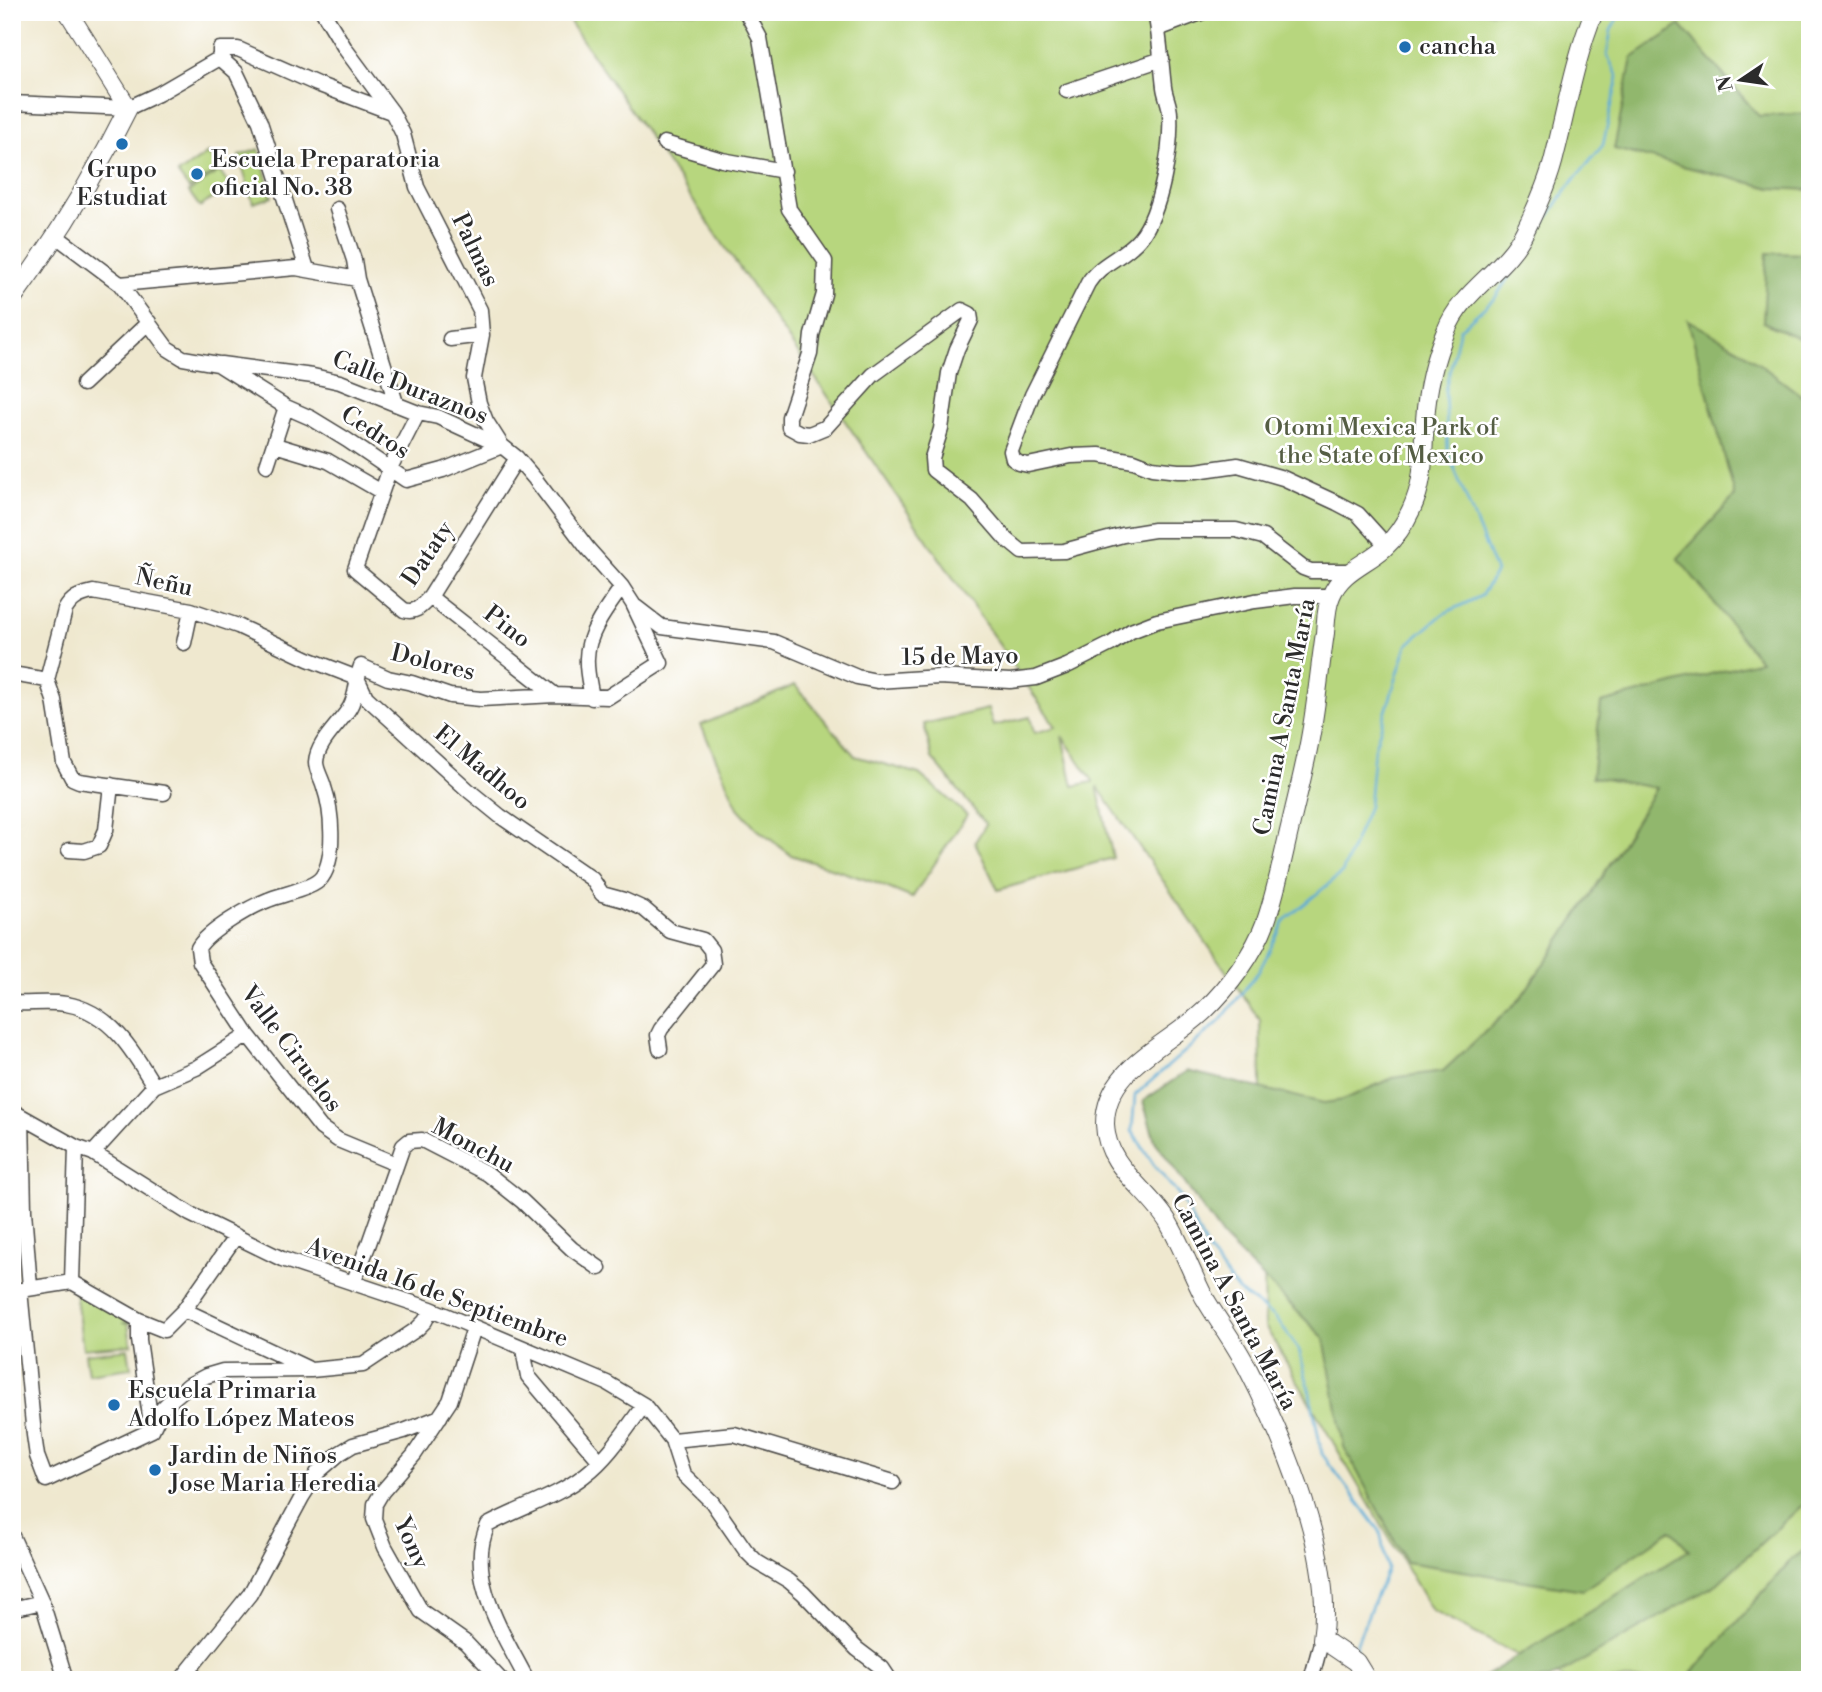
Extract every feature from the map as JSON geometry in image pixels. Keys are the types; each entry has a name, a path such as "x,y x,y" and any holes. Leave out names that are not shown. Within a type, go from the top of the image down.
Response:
{"main road":[{"path":"12,299 56,236 107,150 128,108 68,12"},
{"name":"Camina A Santa María","path":"1326,1641 1315,1541 1277,1434 1247,1367 1204,1296 1168,1222 1156,1203 1114,1159 1107,1143 1105,1117 1110,1094 1117,1083 1135,1065 1206,1009 1245,961 1261,935 1278,878 1311,734 1331,596 1350,571 1387,545 1410,513 1421,479 1429,393 1447,326 1464,300 1516,250 1526,229 1555,158 1574,73 1594,12"},
{"path":"1326,1641 1364,1673"}],"street":[{"name":"Palmas","path":"323,12 346,50 393,113 403,134 417,187 480,310 482,335 474,370 475,386 486,421 502,446"},
{"path":"746,12 760,38 789,209 825,261 826,270 824,294 812,335 810,354 789,418 789,427 794,431 809,434 826,427 873,375 962,310 970,314 971,320 949,373 941,429 932,466 933,470 972,500 1005,538 1022,552 1065,551 1123,535 1154,530 1236,530 1263,537 1303,568 1311,571 1350,571"},
{"path":"1155,12 1170,114 1163,179 1156,213 1136,243 1116,259 1099,267 1088,283 1032,395 1011,451 1013,459 1028,466 1071,456 1099,455 1134,461 1152,468 1178,471 1238,465 1283,478 1358,514 1387,545"},
{"path":"1158,29 1203,12"},
{"path":"307,269 260,122 236,72 220,58 220,49 238,49 393,113"},
{"path":"13,103 128,108 220,58"},
{"path":"1067,91 1162,59"},
{"path":"664,143 722,160 784,171"},
{"path":"337,209 396,403"},
{"name":"Cedros","path":"56,236 120,284 167,348 175,354 218,364 286,407 311,418 406,480 443,470 502,446"},
{"path":"120,284 296,268 357,279"},
{"path":"83,384 149,322"},
{"path":"450,339 482,335"},
{"name":"Calle Duraznos","path":"218,364 340,382 418,413 438,417 502,446"},
{"path":"267,465 286,407"},
{"path":"275,445 328,461 380,491 418,413"},
{"path":"502,446 517,458 633,604"},
{"name":"Dataty","path":"380,491 355,569 404,610 412,611 430,597 517,458"},
{"path":"592,698 586,659 589,644 622,587"},
{"name":"Ñeñu","path":"47,680 65,610 80,594 93,592 191,611 238,626 357,678"},
{"name":"15 de Mayo","path":"633,604 662,627 774,642 857,677 877,681 939,677 1010,681 1036,678 1067,666 1131,631 1157,621 1255,601 1304,595 1331,596"},
{"name":"Pino","path":"430,597 555,695"},
{"name":"Dolores","path":"200,962 198,948 210,935 266,901 316,883 324,873 329,861 330,817 316,761 324,743 353,703 361,666 388,678 465,699 555,695 608,697 662,663 633,604"},
{"path":"184,643 191,611"},
{"path":"12,674 47,680 67,771 72,778 164,793"},
{"name":"El Madhoo","path":"357,678 366,697 467,790 592,879 606,897 624,900 644,909 664,928 703,940 711,950 713,964 661,1029 658,1039 660,1049"},
{"path":"69,850 84,851 99,846 106,830 111,785"},
{"name":"Valle Ciruelos","path":"200,962 248,1035 328,1135 396,1164"},
{"path":"12,1003 64,1004 89,1013 105,1023 130,1046 154,1086"},
{"path":"93,1153 154,1086 196,1068 248,1035"},
{"path":"17,1114 24,1212 21,1290 34,1435 37,1456 46,1480 152,1430 162,1409 189,1385 206,1376 223,1371 311,1370 363,1365 417,1329 431,1309"},
{"name":"Avenida 16 de Septiembre","path":"17,1114 76,1147 93,1153 190,1214 282,1259 431,1309 607,1383 644,1405 672,1440"},
{"name":"Monchu","path":"353,1283 403,1146 417,1139 428,1142 488,1174 505,1186 572,1249 599,1268"},
{"path":"72,1282 76,1147"},
{"path":"21,1290 72,1282 139,1320 164,1330 184,1310 236,1236"},
{"path":"184,1310 311,1370"},
{"path":"139,1320 139,1340 152,1430"},
{"name":"Yony","path":"474,1328 456,1387 442,1416 414,1455 382,1492 374,1512 377,1529 402,1581 421,1611 466,1643 500,1680"},
{"path":"523,1349 528,1376 600,1461"},
{"path":"527,1680 498,1624 487,1595 480,1560 481,1545 488,1525 567,1487 600,1461 644,1405"},
{"path":"181,1680 250,1594 318,1472 353,1445 404,1431 442,1416"},
{"path":"890,1680 882,1668 858,1649 803,1593 751,1556 712,1503 685,1478 672,1440 734,1434 893,1482"},
{"path":"12,1536 42,1602 66,1680"},
{"path":"12,1609 42,1602"},
{"path":"1311,1680 1326,1641"}],"green space":[{"name":"Otomi Mexica Park of the State of Mexico","path":"563,12 1810,12 1810,1680 1566,1680 1432,1611 1265,1326 1260,1020 1097,786 1113,858 998,890 975,842 986,824 932,758 924,724 988,709 993,726 1030,717 1034,733 1056,727","holes":["1062,736 1093,781 1073,786"]},
{"path":"1680,25 1759,116 1810,113 1810,190 1771,188 1614,149 1632,58"},
{"path":"259,149 272,197 253,203 239,156"},
{"path":"208,153 219,169 189,189 178,174"},
{"path":"219,171 230,186 200,207 189,192"},
{"path":"1767,253 1810,254 1810,343 1763,322"},
{"path":"1688,320 1742,351 1810,402 1810,1498 1717,1584 1549,1680 1479,1680 1689,1550 1671,1530 1583,1590 1406,1562 1344,1447 1324,1338 1225,1240 1155,1141 1143,1101 1187,1071 1324,1103 1343,1100 1392,1078 1443,1071 1519,1000 1587,901 1656,788 1592,777 1601,703 1760,661 1678,558 1735,496"},
{"path":"795,685 855,756 919,774 967,815 912,898 791,855 757,829 738,808 701,725"},
{"path":"75,1291 132,1322 122,1323 128,1323 131,1345 83,1349"},
{"path":"128,1349 131,1368 88,1374 85,1354"},
{"path":"1810,1546 1810,1680 1686,1680 1791,1560"}],"waterway":[{"path":"1355,1653 1387,1569 1380,1531 1322,1454 1299,1350 1275,1317 1238,1291 1208,1251 1181,1198 1154,1165 1132,1131 1135,1095 1220,1021 1259,971 1285,920 1342,873 1369,806 1374,749 1407,645 1443,614 1481,596 1496,572 1448,453 1445,390 1460,329 1495,298 1566,190 1603,145 1618,77 1607,55 1611,30 1621,12"},
{"path":"1350,1680 1352,1669"}],"place":[{"name":"cancha","path":"1405,47"},
{"name":"Grupo Estudiat","path":"122,144"},
{"name":"Escuela Preparatoria oficial No. 38","path":"197,174"},
{"name":"Escuela Primaria Adolfo López Mateos","path":"114,1405"},
{"name":"Jardin de Niños Jose Maria Heredia","path":"155,1470"}]}
